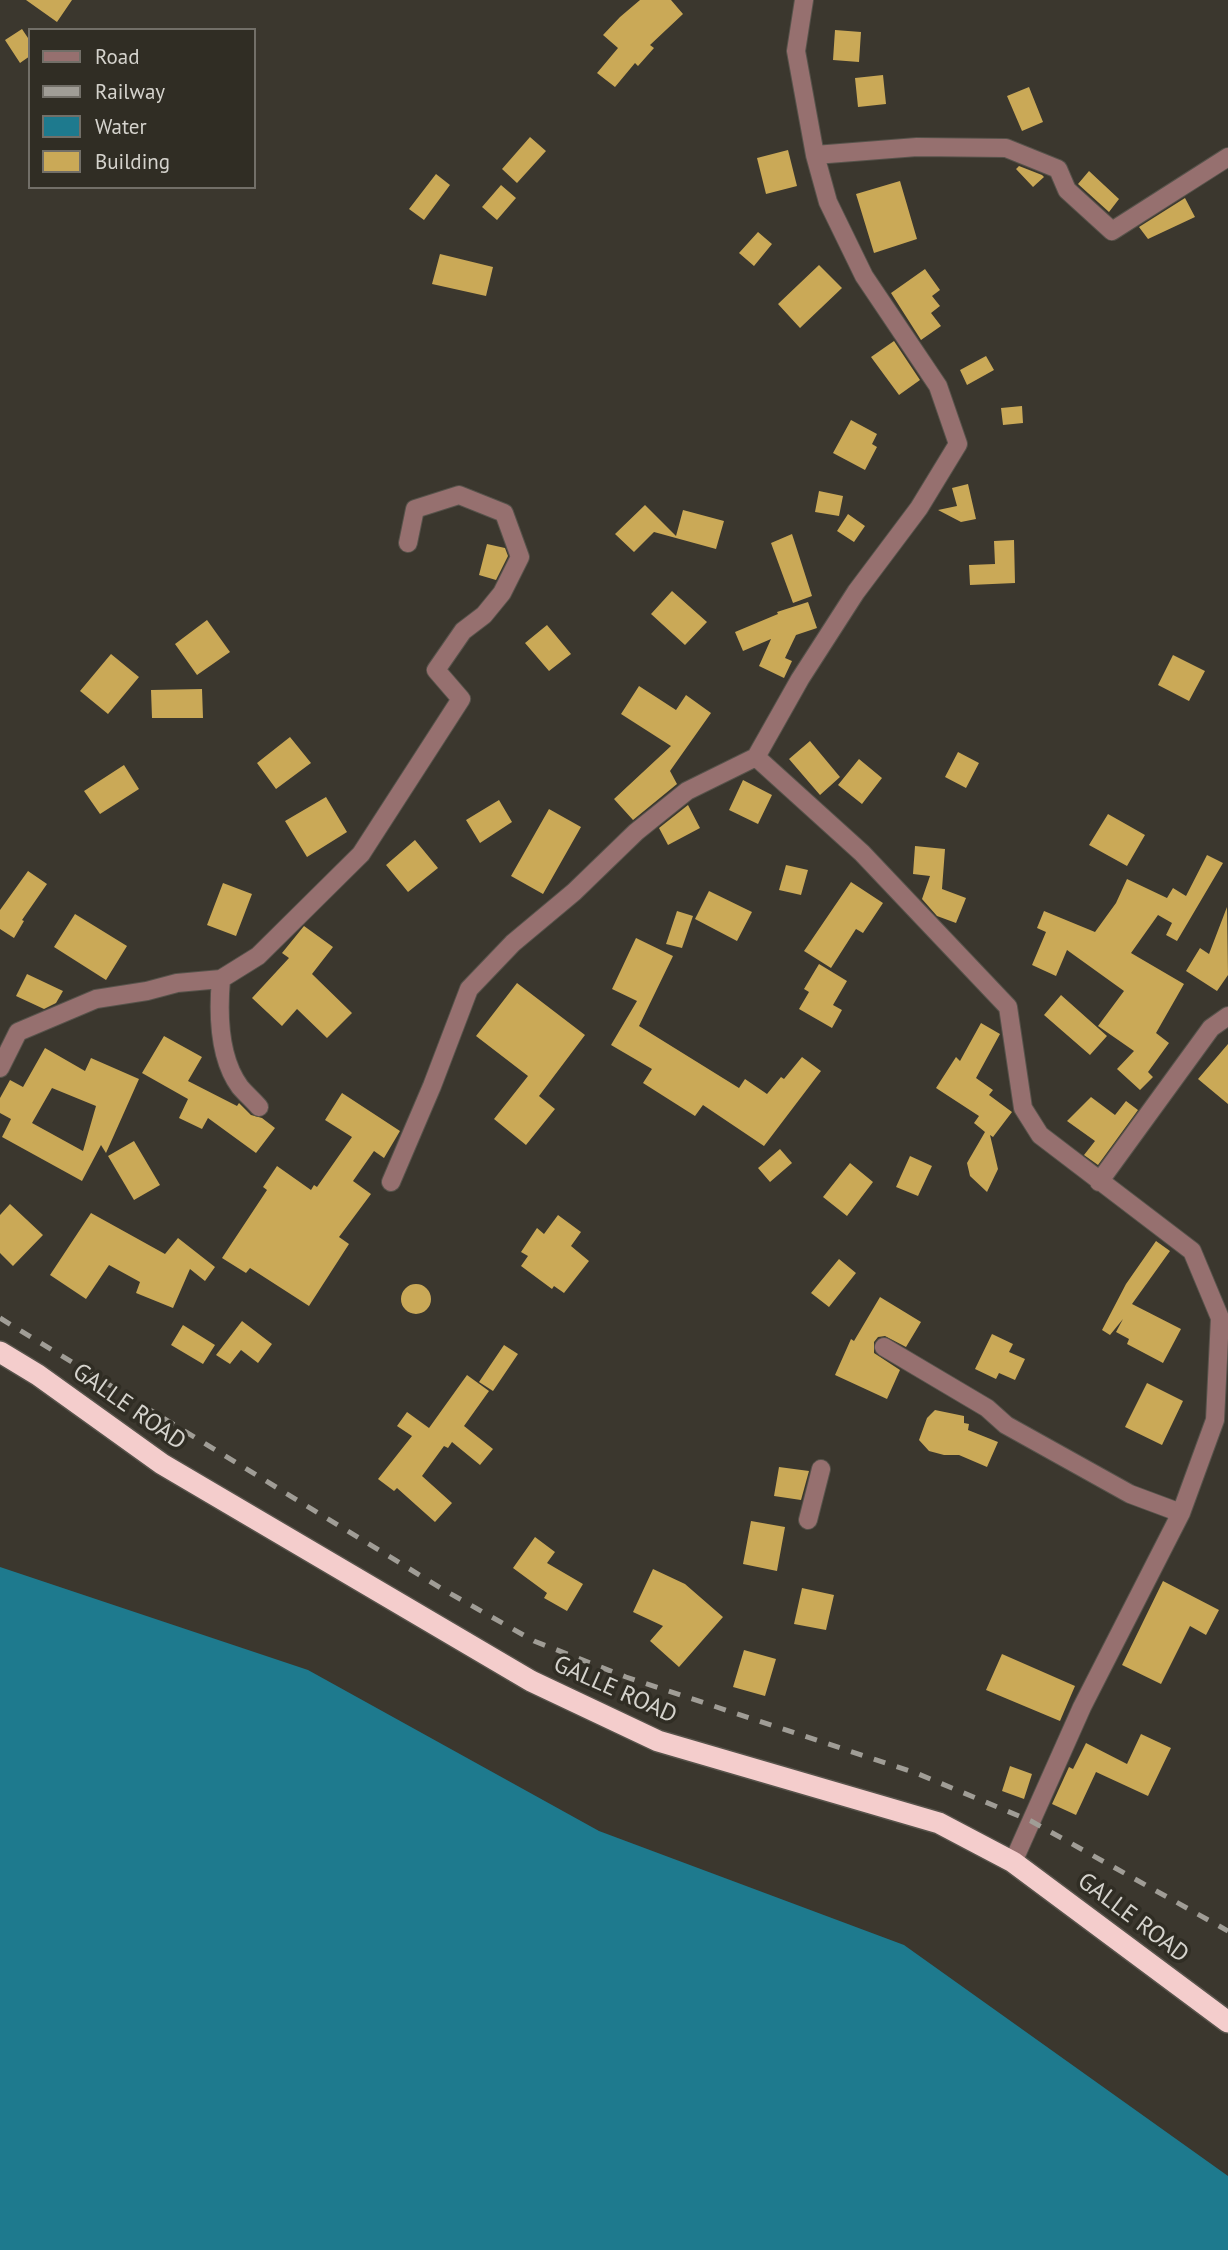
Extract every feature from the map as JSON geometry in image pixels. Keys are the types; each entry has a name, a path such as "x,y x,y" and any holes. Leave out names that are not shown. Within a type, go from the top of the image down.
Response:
{"highway":[{"name":"GALLE ROAD","path":"0,1352 38,1375 162,1464 531,1681 659,1741 939,1823 1013,1862 1228,2022"}],"street":[{"path":"391,1182 469,989 513,943 574,892 636,832 687,791 756,757 797,683 835,624 919,508 958,444 938,386 864,275 828,202 815,155 796,51 804,0"},
{"path":"815,155 917,147 1006,148 1058,169 1067,190 1112,231 1228,157"},
{"path":"0,1068 18,1032 96,999 147,991 177,982 221,979 258,956 361,854 461,699 436,670 463,631 484,615 502,593 520,557 505,513 459,495 415,509 408,543"},
{"path":"756,757 862,853 1008,1007 1023,1108 1040,1135 1192,1251 1220,1318 1215,1420 1181,1513 1082,1707 1013,1862"},
{"path":"221,979 218,1012 226,1058 238,1084 259,1107"},
{"path":"1099,1182 1211,1028 1228,1016"},
{"path":"884,1347 987,1408 1006,1425 1130,1494 1181,1513"},
{"path":"808,1520 821,1469"}],"water":[{"path":"0,1567 308,1670 599,1831 904,1945 1228,2176 1228,2250 0,2250"}],"building":[{"path":"26,0 72,0 57,22"},
{"path":"640,0 671,0 683,14 650,45 654,48 638,66 635,63 615,87 597,73 618,48 603,35"},
{"path":"22,29 28,38 28,57 20,63 5,40"},
{"path":"835,30 861,32 859,62 833,60"},
{"path":"883,75 886,104 858,107 855,78"},
{"path":"1029,87 1043,122 1022,131 1007,96"},
{"path":"530,137 546,151 517,183 502,169"},
{"path":"788,150 797,186 766,194 757,158"},
{"path":"1019,166 1044,177 1033,187 1016,169"},
{"path":"1089,171 1119,199 1109,212 1078,184"},
{"path":"436,174 450,185 424,220 409,209"},
{"path":"900,181 917,239 874,253 856,194"},
{"path":"501,185 516,198 497,220 482,207"},
{"path":"1185,198 1195,217 1148,239 1139,227"},
{"path":"758,232 772,244 754,266 739,253"},
{"path":"440,254 493,267 486,296 432,284"},
{"path":"819,265 842,288 800,328 778,304"},
{"path":"925,269 940,290 932,296 940,306 931,313 941,326 921,340 891,293"},
{"path":"894,341 920,380 899,395 871,357"},
{"path":"986,356 994,370 967,385 960,370"},
{"path":"1022,406 1023,423 1003,425 1001,408"},
{"path":"851,420 877,434 872,444 877,447 865,470 833,453"},
{"path":"968,484 976,519 961,522 938,510 957,506 952,488"},
{"path":"819,491 843,496 839,516 815,512"},
{"path":"645,505 676,536 683,510 724,521 716,549 654,532 634,552 615,534"},
{"path":"848,514 865,526 854,542 837,531"},
{"path":"792,534 812,596 793,603 771,543"},
{"path":"1014,540 1015,583 970,585 969,565 995,564 994,541"},
{"path":"487,544 505,548 508,556 496,580 479,575"},
{"path":"672,591 707,622 685,645 651,614"},
{"path":"808,602 817,628 796,635 785,658 792,661 784,678 759,666 771,639 743,651 735,632 778,614 777,612"},
{"path":"207,620 230,652 197,675 175,644"},
{"path":"547,625 571,654 549,671 525,643"},
{"path":"111,654 139,677 108,714 80,691"},
{"path":"1173,655 1205,671 1189,701 1158,685"},
{"path":"639,686 676,710 686,695 711,713 670,771 677,784 633,820 614,799 671,746 621,714"},
{"path":"202,689 203,718 152,718 151,690"},
{"path":"290,737 311,763 276,789 257,763"},
{"path":"810,741 840,777 820,795 789,759"},
{"path":"958,752 979,763 966,788 945,777"},
{"path":"859,759 882,778 862,804 838,785"},
{"path":"124,765 139,789 100,814 84,791"},
{"path":"743,780 772,795 758,824 729,810"},
{"path":"326,797 347,832 307,857 285,821"},
{"path":"499,800 512,822 480,843 466,820"},
{"path":"688,805 700,828 668,845 659,828"},
{"path":"549,809 581,827 543,894 511,876"},
{"path":"1108,814 1145,835 1127,866 1089,845"},
{"path":"415,840 438,868 408,892 386,865"},
{"path":"915,846 945,849 942,889 966,898 956,923 937,916 922,899 930,876 913,874"},
{"path":"1207,855 1223,863 1177,941 1166,935 1172,923 1158,915 1131,953 1184,984 1156,1033 1169,1043 1148,1072 1153,1077 1140,1090 1117,1069 1134,1051 1098,1026 1124,991 1067,950 1056,976 1032,965 1046,932 1037,928 1044,911 1095,932 1116,903 1127,879 1167,898 1173,888 1186,896"},
{"path":"786,865 808,870 801,895 779,890"},
{"path":"28,871 47,884 22,920 24,921 14,938 0,929 0,910"},
{"path":"851,882 883,903 863,933 856,929 831,968 804,951"},
{"path":"223,883 252,894 236,936 207,925"},
{"path":"709,891 752,912 737,941 695,919"},
{"path":"1227,907 1228,975 1217,991 1186,971 1200,948 1209,954"},
{"path":"677,911 693,916 682,948 666,944"},
{"path":"75,914 127,946 106,980 54,947"},
{"path":"304,926 333,947 312,974 352,1013 327,1038 297,1009 282,1026 252,998 289,958 282,953"},
{"path":"636,938 673,956 639,1026 739,1088 745,1079 767,1094 802,1057 821,1071 764,1146 703,1105 695,1116 643,1083 652,1069 611,1045 637,1001 612,989"},
{"path":"819,964 847,981 833,1005 842,1010 832,1028 799,1009 809,992 804,989"},
{"path":"27,974 63,991 56,1003 44,1009 16,996"},
{"path":"517,983 585,1035 539,1096 555,1109 526,1145 494,1119 528,1076 476,1036"},
{"path":"1061,995 1107,1036 1090,1055 1044,1015"},
{"path":"981,1023 1000,1034 976,1078 993,1090 989,1095 1012,1112 993,1137 990,1135 998,1169 987,1192 970,1176 967,1163 985,1132 974,1123 979,1116 936,1088 956,1057 960,1061"},
{"path":"164,1036 202,1057 188,1081 237,1106 239,1103 251,1115 262,1118 275,1128 256,1153 208,1118 202,1129 179,1118 188,1099 142,1073"},
{"path":"1228,1044 1228,1104 1198,1079"},
{"path":"45,1048 85,1071 91,1058 139,1079 106,1153 101,1145 82,1181 2,1137 11,1119 0,1113 0,1098 10,1080 23,1087","holes":["52,1088 96,1106 83,1151 32,1123"]},
{"path":"342,1093 400,1131 384,1158 374,1151 353,1181 371,1194 339,1237 349,1244 309,1306 250,1268 246,1273 222,1258 267,1190 263,1187 277,1166 311,1190 314,1185 317,1187 352,1137 325,1120"},
{"path":"1091,1097 1115,1115 1126,1101 1138,1110 1098,1165 1084,1155 1095,1141 1067,1121"},
{"path":"134,1141 160,1185 134,1200 108,1156"},
{"path":"780,1149 792,1163 770,1182 758,1168"},
{"path":"910,1156 932,1166 918,1196 896,1187"},
{"path":"850,1163 873,1182 847,1216 823,1197"},
{"path":"10,1204 43,1235 13,1266 0,1253 0,1215"},
{"path":"91,1213 165,1254 178,1238 215,1267 205,1281 190,1269 173,1308 136,1293 140,1282 109,1265 86,1299 50,1275"},
{"path":"558,1215 581,1232 571,1246 589,1261 564,1293 554,1286 552,1289 521,1266 528,1256 521,1252 537,1228 544,1234"},
{"path":"1156,1241 1170,1251 1132,1304 1181,1329 1163,1363 1127,1344 1129,1339 1116,1332 1123,1319 1110,1335 1102,1330 1126,1284"},
{"path":"839,1259 856,1273 829,1307 811,1293"},
{"path":"416,1284 426,1289 431,1299 426,1309 416,1314 406,1309 401,1299 406,1289"},
{"path":"880,1297 921,1322 906,1347 885,1336 878,1337 874,1342 874,1353 900,1370 887,1399 835,1375 851,1339 854,1341"},
{"path":"242,1321 272,1344 258,1363 241,1350 230,1364 216,1355"},
{"path":"183,1325 215,1345 203,1364 171,1345"},
{"path":"992,1334 1013,1344 1009,1352 1025,1359 1015,1380 999,1373 996,1379 975,1369"},
{"path":"504,1345 518,1354 493,1391 479,1382"},
{"path":"467,1375 489,1391 464,1426 493,1449 480,1465 452,1442 448,1448 444,1446 422,1476 452,1503 435,1522 397,1488 394,1491 378,1479 412,1436 397,1426 407,1412 429,1428"},
{"path":"1147,1383 1183,1401 1162,1445 1125,1427"},
{"path":"935,1410 964,1416 964,1423 969,1424 968,1430 998,1442 987,1467 959,1455 929,1451 919,1440 927,1418"},
{"path":"779,1467 809,1471 801,1500 774,1496"},
{"path":"751,1521 785,1527 777,1571 743,1564"},
{"path":"535,1537 555,1552 547,1563 583,1584 567,1611 544,1598 547,1593 513,1568"},
{"path":"653,1569 685,1584 723,1617 679,1667 650,1641 663,1626 633,1612"},
{"path":"1163,1581 1219,1610 1206,1635 1190,1626 1161,1684 1122,1665"},
{"path":"802,1588 834,1595 826,1630 794,1624"},
{"path":"744,1650 776,1659 765,1696 733,1687"},
{"path":"1002,1654 1075,1686 1060,1721 986,1690"},
{"path":"1141,1734 1171,1748 1148,1796 1096,1772 1076,1815 1052,1804 1069,1767 1073,1769 1086,1743 1127,1764"},
{"path":"1010,1766 1032,1774 1024,1799 1002,1791"}],"railway":[{"path":"0,1318 444,1590 534,1641 626,1677 916,1773 1031,1821 1228,1931"}]}
